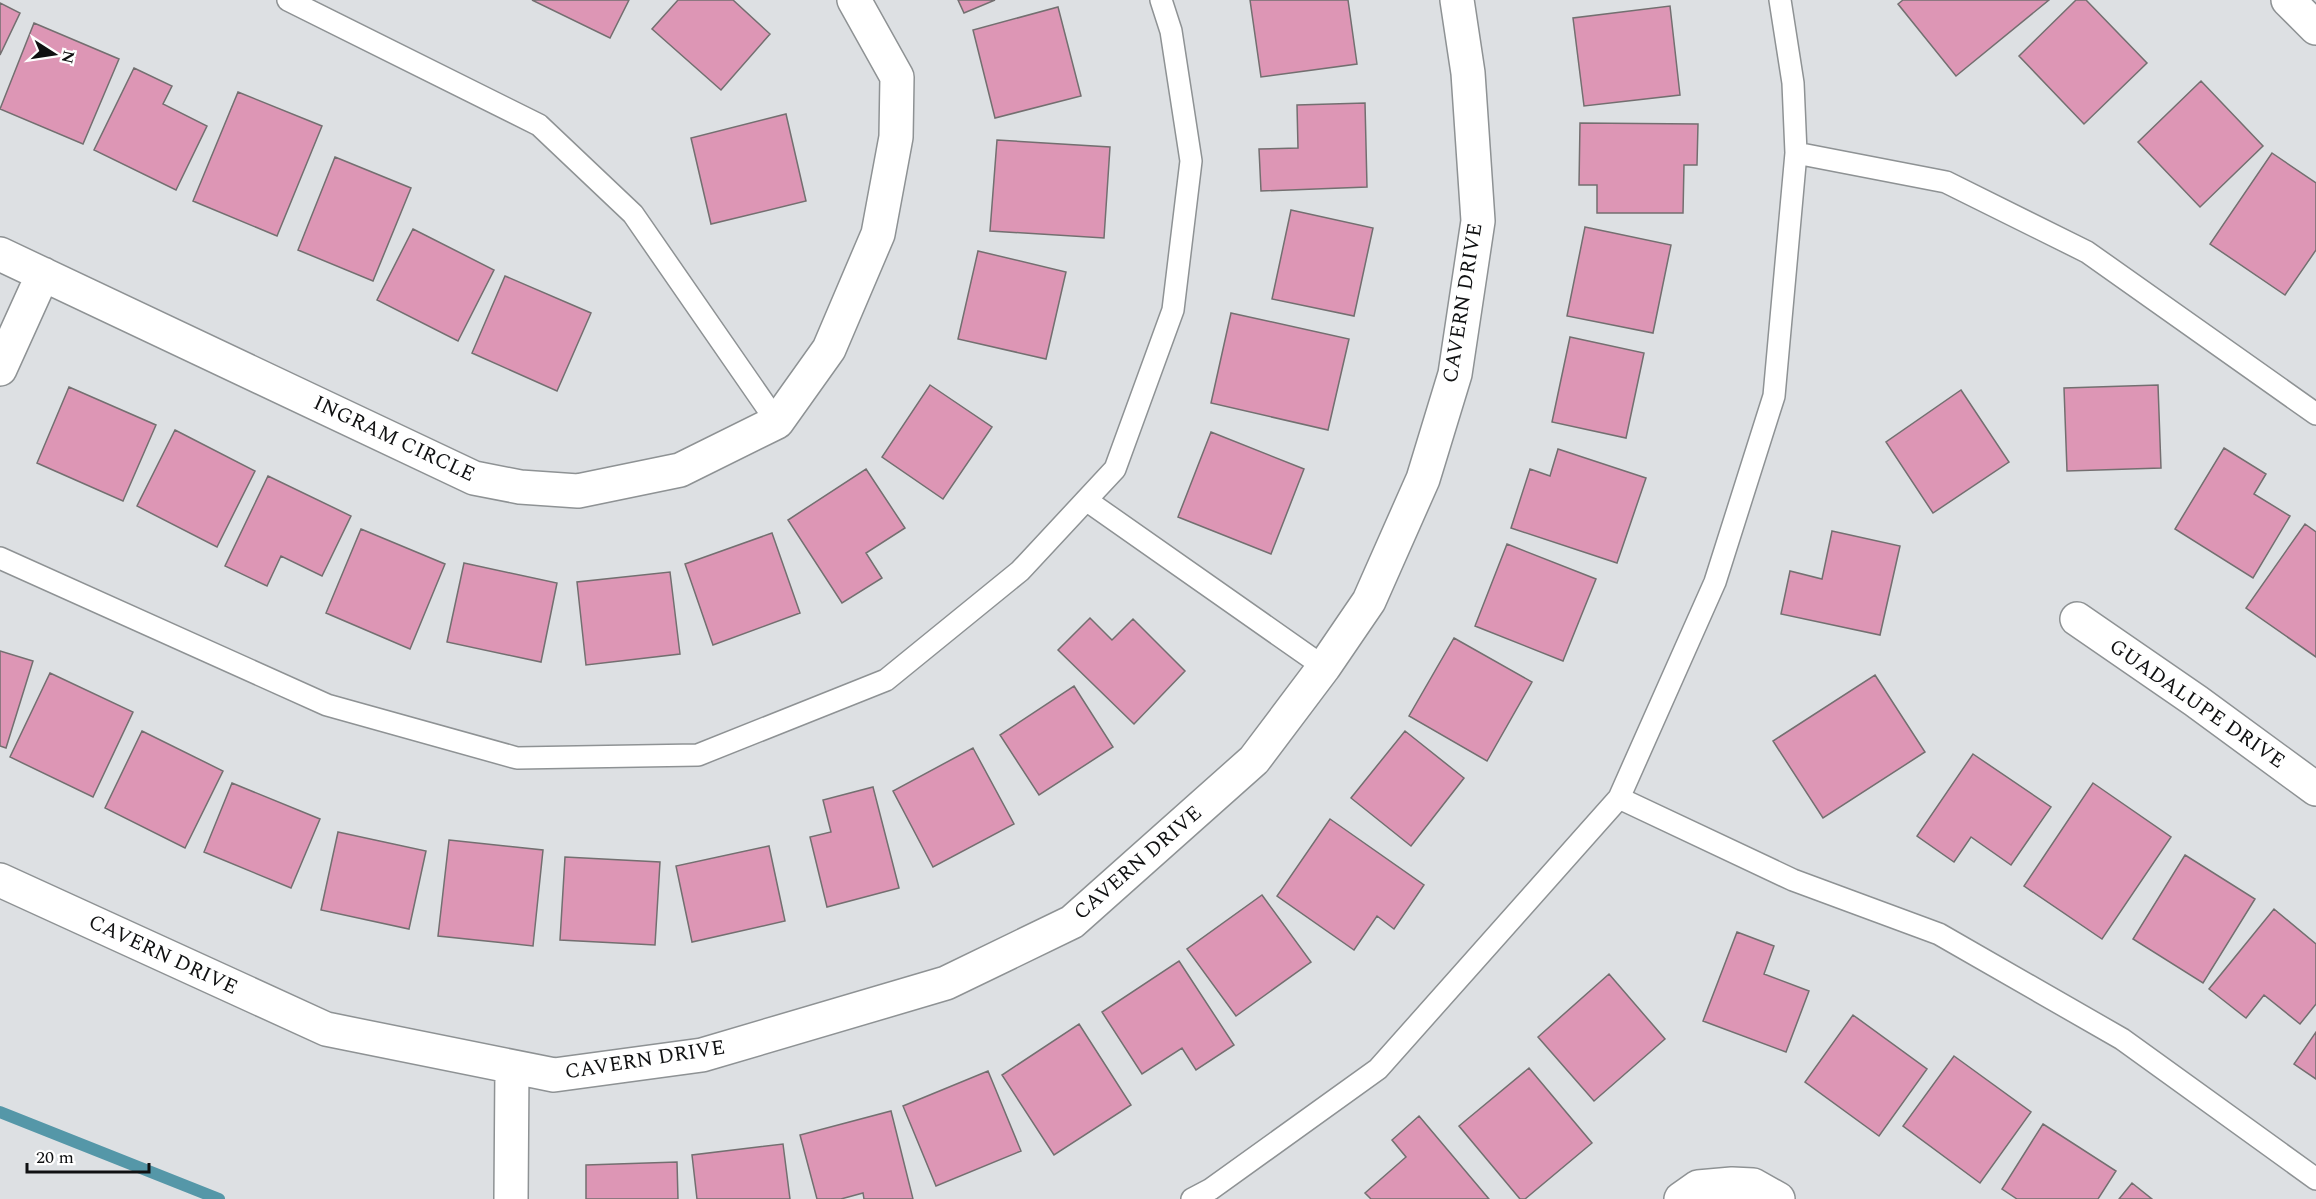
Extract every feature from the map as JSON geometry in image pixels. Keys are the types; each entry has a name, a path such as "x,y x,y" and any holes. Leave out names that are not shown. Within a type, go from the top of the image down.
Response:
{"street":[{"name":"INGRAM CIRCLE","path":"0,254 474,478 520,487 578,491 680,470 777,422 829,349 878,234 896,137 897,77 854,0"},
{"name":"CAVERN DRIVE","path":"0,880 326,1029 554,1075 702,1055 946,983 1072,922 1254,760 1324,668 1369,601 1423,479 1455,374 1478,221 1468,73 1457,0"},
{"path":"2288,0 2316,28"},
{"path":"0,369 43,274"},
{"name":"GUADALUPE DRIVE","path":"2077,619 2196,701 2316,789"},
{"path":"511,1199 512,1067"},
{"path":"1681,1199 1698,1187 1732,1184 1753,1185 1778,1199"}],"lane":[{"path":"288,0 538,125 633,214 777,422"},
{"path":"0,558 327,705 518,758 698,755 886,680 1020,571 1115,469 1173,310 1191,161 1171,31 1161,0"},
{"path":"1192,1199 1211,1190 1378,1069 1619,798 1715,582 1774,396 1796,153 1793,83 1780,0"},
{"path":"1796,153 1946,182 2087,252 2316,414"},
{"path":"1086,500 1324,668"},
{"path":"1619,798 1792,880 1939,934 2122,1039 2316,1179"}],"building":[{"path":"532,0 629,0 610,38"},
{"path":"678,0 733,0 770,34 721,90 652,29"},
{"path":"958,0 995,0 964,13"},
{"path":"1250,0 1348,0 1357,64 1261,77"},
{"path":"1903,0 2049,0 1956,76 1898,4"},
{"path":"2076,0 2086,0 2147,63 2084,124 2019,56"},
{"path":"0,3 20,13 0,55"},
{"path":"1670,6 1680,95 1584,106 1573,18"},
{"path":"1058,7 1081,96 995,118 973,30"},
{"path":"34,23 119,59 83,144 0,109"},
{"path":"134,68 172,86 163,104 207,126 176,190 94,150"},
{"path":"2201,81 2263,146 2200,207 2138,142"},
{"path":"238,92 322,126 277,236 193,201"},
{"path":"1365,103 1367,187 1261,191 1259,149 1298,148 1297,105"},
{"path":"786,114 806,201 711,224 691,138"},
{"path":"1580,123 1698,124 1697,165 1684,165 1683,213 1597,213 1597,185 1579,185"},
{"path":"997,140 1110,147 1104,238 990,231"},
{"path":"2272,153 2316,183 2316,250 2285,295 2210,244"},
{"path":"335,157 411,188 373,281 298,250"},
{"path":"1291,210 1373,228 1354,316 1272,299"},
{"path":"1585,227 1671,245 1653,333 1567,316"},
{"path":"413,229 494,270 458,341 377,300"},
{"path":"978,251 1066,272 1046,359 958,339"},
{"path":"505,276 591,313 557,391 472,353"},
{"path":"1231,313 1349,339 1328,430 1211,403"},
{"path":"1570,337 1644,353 1626,438 1552,422"},
{"path":"930,385 992,427 943,499 882,457"},
{"path":"2158,385 2161,468 2067,471 2064,388"},
{"path":"69,387 156,425 123,501 37,463"},
{"path":"1961,390 2009,462 1933,513 1886,442"},
{"path":"175,430 255,471 217,547 137,506"},
{"path":"1211,432 1304,469 1271,554 1178,517"},
{"path":"2224,448 2266,474 2254,494 2290,516 2253,578 2175,529"},
{"path":"1558,449 1646,478 1617,563 1511,528 1530,469 1550,476"},
{"path":"866,469 905,528 866,553 882,578 842,603 788,520"},
{"path":"268,476 351,516 322,576 281,556 267,586 225,566"},
{"path":"2305,524 2316,532 2316,657 2246,608"},
{"path":"361,529 445,564 410,649 326,613"},
{"path":"1832,531 1900,546 1880,635 1781,614 1790,571 1822,579"},
{"path":"772,533 800,613 713,645 685,564"},
{"path":"1507,544 1596,579 1563,661 1475,626"},
{"path":"464,563 557,583 541,662 447,642"},
{"path":"670,572 680,654 586,665 577,582"},
{"path":"1090,618 1112,640 1133,619 1185,671 1134,724 1058,650"},
{"path":"1454,638 1532,682 1487,761 1409,716"},
{"path":"0,651 33,661 6,748 0,746"},
{"path":"50,673 133,712 93,797 10,757"},
{"path":"1875,675 1925,752 1823,818 1773,741"},
{"path":"1074,686 1113,747 1039,795 1000,735"},
{"path":"142,731 223,771 185,848 105,808"},
{"path":"1405,731 1464,778 1411,846 1351,798"},
{"path":"973,748 1014,824 933,867 893,791"},
{"path":"1973,754 2051,807 2011,865 1971,837 1954,862 1917,836"},
{"path":"232,783 320,819 291,888 204,852"},
{"path":"2093,783 2171,837 2102,939 2024,886"},
{"path":"873,787 899,888 827,907 810,837 831,832 823,800"},
{"path":"1330,819 1424,885 1394,929 1377,916 1354,950 1277,896"},
{"path":"338,832 426,851 409,929 321,910"},
{"path":"449,840 543,850 533,946 438,936"},
{"path":"769,846 785,921 692,942 676,866"},
{"path":"2185,855 2255,899 2203,983 2133,939"},
{"path":"565,857 660,862 655,945 560,940"},
{"path":"1262,895 1311,962 1236,1016 1187,949"},
{"path":"2274,909 2316,944 2316,1004 2300,1024 2264,995 2246,1018 2209,989"},
{"path":"1737,932 1774,946 1764,974 1809,991 1786,1052 1703,1021"},
{"path":"1179,961 1234,1045 1196,1070 1182,1048 1142,1074 1102,1012"},
{"path":"1609,974 1665,1039 1594,1101 1538,1037"},
{"path":"1853,1015 1927,1069 1879,1136 1805,1082"},
{"path":"1079,1024 1131,1105 1054,1155 1002,1075"},
{"path":"2316,1032 2316,1079 2294,1064"},
{"path":"1954,1056 2031,1112 1980,1183 1903,1126"},
{"path":"1529,1068 1592,1143 1525,1199 1520,1199 1459,1126"},
{"path":"988,1071 1021,1151 936,1186 903,1106"},
{"path":"891,1111 913,1199 864,1199 863,1193 841,1199 817,1199 800,1135"},
{"path":"1419,1116 1489,1199 1371,1199 1365,1193 1406,1157 1392,1140"},
{"path":"2043,1124 2116,1171 2098,1199 2017,1199 2002,1189"},
{"path":"783,1144 790,1199 697,1199 692,1155"},
{"path":"677,1162 678,1199 586,1199 586,1165"},
{"path":"2132,1183 2152,1199 2119,1199"}],"waterway":[{"path":"0,1112 219,1199"}]}
